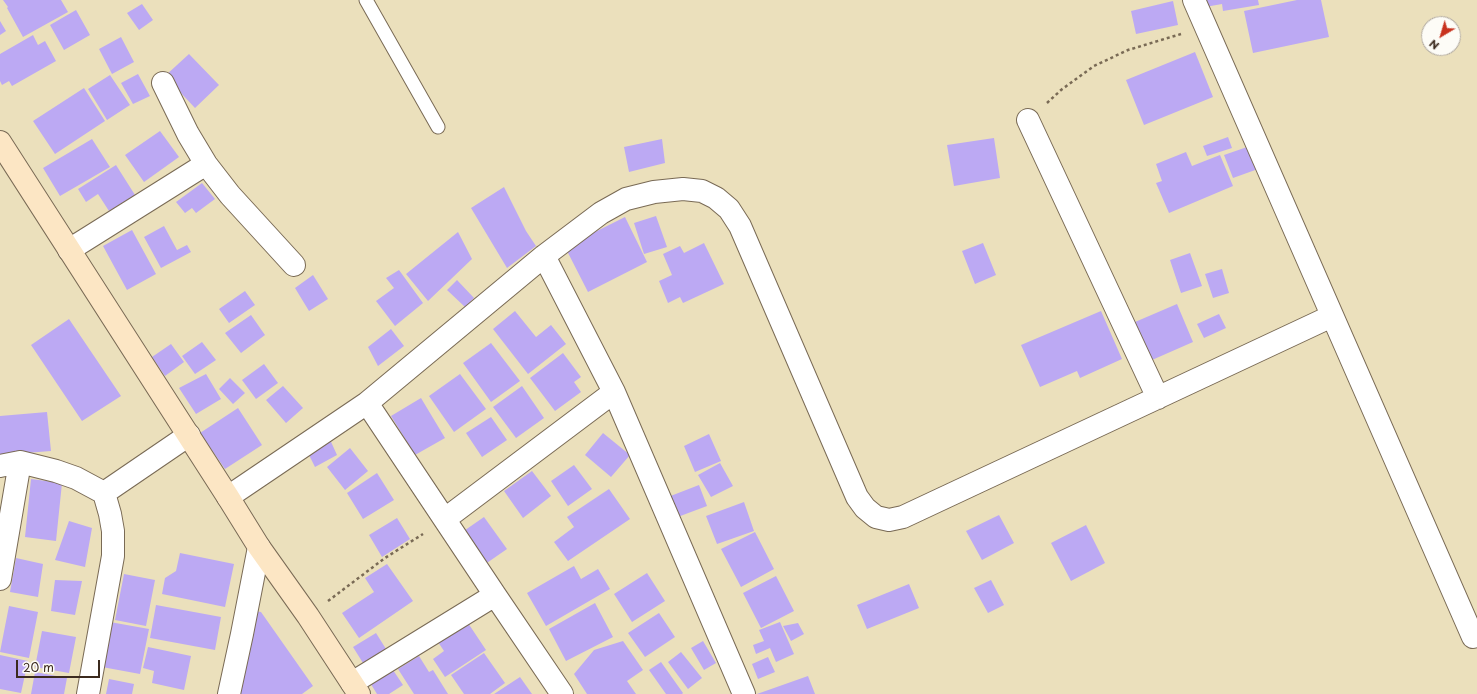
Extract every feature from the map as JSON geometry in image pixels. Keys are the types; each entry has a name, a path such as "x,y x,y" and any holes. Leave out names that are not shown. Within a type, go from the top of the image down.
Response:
{"street":[{"path":"1194,0 1473,637"},
{"path":"163,83 188,134 206,164 230,195 294,265"},
{"path":"1028,120 1158,398"},
{"path":"0,142 189,435 259,547 308,616 355,689 495,595"},
{"path":"70,250 206,164"},
{"path":"228,497 367,403 544,256 601,213 626,199 654,192 683,189 702,191 716,198 729,209 740,226 857,496 865,508 876,517 889,520 903,517 1332,316"},
{"path":"544,256 614,392 744,694"},
{"path":"444,519 614,392"},
{"path":"367,403 562,694"},
{"path":"104,493 189,435"},
{"path":"0,579 10,464 56,471 76,478 104,493 113,531 113,556 88,694"},
{"path":"229,694 259,547"}],"lane":[{"path":"366,0 438,127"}],"path":[{"path":"1028,120 1061,90 1094,66 1128,50 1205,26"},
{"path":"308,616 384,558 410,543 444,519"}],"building":[{"path":"3,0 61,0 68,12 23,37"},
{"path":"1203,0 1258,0 1259,5 1223,11 1222,4 1205,7"},
{"path":"1297,0 1321,0 1329,37 1253,53 1244,11"},
{"path":"1173,1 1178,25 1136,34 1131,11"},
{"path":"142,4 153,20 139,30 127,13"},
{"path":"76,10 90,35 64,50 50,25"},
{"path":"0,21 6,31 0,35"},
{"path":"33,35 38,45 45,41 56,61 12,86 9,81 2,85 0,81 0,54"},
{"path":"121,37 134,62 112,74 99,49"},
{"path":"1195,52 1213,97 1144,125 1126,80"},
{"path":"189,54 219,85 195,108 165,76"},
{"path":"138,74 150,96 133,104 121,83"},
{"path":"110,75 130,105 107,120 88,89"},
{"path":"84,88 105,121 55,154 33,121"},
{"path":"160,131 179,157 144,182 125,155"},
{"path":"1228,137 1232,148 1207,156 1203,146"},
{"path":"994,138 1000,178 954,186 947,145"},
{"path":"92,139 110,167 60,196 43,168"},
{"path":"662,139 665,163 629,172 624,147"},
{"path":"1250,146 1258,169 1233,178 1224,155"},
{"path":"1186,152 1192,166 1220,155 1233,186 1169,213 1156,183 1162,181 1156,164"},
{"path":"116,165 135,195 109,211 98,194 86,202 78,189"},
{"path":"202,183 215,199 196,213 192,208 185,213 176,202"},
{"path":"504,187 526,231 536,246 507,268 471,208"},
{"path":"656,216 667,247 644,254 634,223"},
{"path":"625,217 647,262 588,292 565,247"},
{"path":"164,226 177,250 187,245 191,252 161,268 144,237"},
{"path":"132,230 156,274 127,290 103,246"},
{"path":"458,232 472,259 428,301 406,274"},
{"path":"704,243 724,284 683,303 680,297 668,303 659,281 672,275 663,254 680,246 684,253"},
{"path":"983,243 996,275 975,284 962,251"},
{"path":"1190,253 1202,286 1181,293 1170,260"},
{"path":"1222,269 1229,293 1213,298 1205,274"},
{"path":"399,270 423,303 395,326 376,301 394,288 386,278"},
{"path":"313,275 328,299 309,311 295,288"},
{"path":"457,280 474,298 465,307 447,290"},
{"path":"245,291 255,305 229,323 219,309"},
{"path":"1177,304 1193,342 1152,360 1135,322"},
{"path":"515,311 536,337 551,325 566,344 528,374 493,329"},
{"path":"1101,311 1122,359 1080,378 1077,371 1040,387 1021,345"},
{"path":"1219,314 1226,328 1204,338 1197,324"},
{"path":"251,315 265,335 241,353 225,333"},
{"path":"69,319 121,396 82,421 31,345"},
{"path":"391,329 404,346 378,366 368,347"},
{"path":"202,342 216,360 195,374 182,356"},
{"path":"491,343 520,381 491,402 463,363"},
{"path":"171,344 184,362 165,376 152,357"},
{"path":"563,353 581,377 574,382 581,392 555,411 530,378"},
{"path":"264,364 278,383 256,399 242,380"},
{"path":"206,374 221,399 196,414 179,388"},
{"path":"460,374 486,409 454,432 429,396"},
{"path":"230,378 245,393 233,404 219,389"},
{"path":"283,386 303,408 286,423 266,400"},
{"path":"522,386 544,418 516,438 493,407"},
{"path":"421,398 445,438 415,455 391,416"},
{"path":"238,408 262,445 225,469 200,433"},
{"path":"47,412 51,451 0,455 0,416"},
{"path":"491,417 507,440 482,457 466,433"},
{"path":"327,433 337,455 315,467 305,447"},
{"path":"603,433 630,455 611,477 585,455"},
{"path":"709,434 721,461 695,472 684,446"},
{"path":"350,448 368,471 345,490 327,467"},
{"path":"720,463 733,486 711,497 698,475"},
{"path":"574,465 592,489 568,506 551,481"},
{"path":"532,471 551,496 523,518 504,491"},
{"path":"377,473 394,500 363,519 347,493"},
{"path":"31,479 62,483 56,541 25,537"},
{"path":"699,485 707,506 675,518 668,497"},
{"path":"609,489 630,519 568,561 554,542 574,527 567,517"},
{"path":"744,502 754,531 717,544 706,516"},
{"path":"999,515 1014,543 982,560 966,531"},
{"path":"484,517 507,549 481,567 458,535"},
{"path":"397,518 410,539 382,557 369,535"},
{"path":"69,521 92,528 85,567 55,560"},
{"path":"1086,525 1105,563 1071,581 1051,543"},
{"path":"755,532 774,569 741,587 721,549"},
{"path":"180,553 234,564 225,607 162,594 165,578 176,571"},
{"path":"16,558 43,564 38,597 10,592"},
{"path":"387,564 413,601 359,638 342,613 374,592 365,578"},
{"path":"574,566 581,579 598,569 610,589 546,626 527,593"},
{"path":"647,573 665,601 632,622 614,594"},
{"path":"124,574 155,580 146,626 115,620"},
{"path":"776,576 794,611 761,628 743,593"},
{"path":"55,580 82,581 75,615 51,611"},
{"path":"991,580 1004,605 988,613 974,588"},
{"path":"909,584 919,608 867,629 857,605"},
{"path":"595,603 613,637 566,661 549,629"},
{"path":"156,605 221,617 215,650 150,638"},
{"path":"9,606 38,612 29,658 0,652"},
{"path":"249,610 261,612 313,686 302,694 236,694"},
{"path":"659,613 675,637 645,657 628,633"},
{"path":"464,617 486,650 445,677 433,659 444,651 434,636"},
{"path":"110,622 149,629 140,674 102,667"},
{"path":"780,622 794,654 776,662 770,648 756,654 753,645 764,641 759,630"},
{"path":"798,623 804,634 791,641 783,626"},
{"path":"42,631 76,637 69,673 35,667"},
{"path":"376,633 386,649 363,663 353,647"},
{"path":"623,641 643,670 627,681 636,694 587,694 574,674 594,650"},
{"path":"703,641 716,663 704,670 691,648"},
{"path":"148,647 191,656 184,690 152,683 154,671 143,668"},
{"path":"681,652 702,678 688,689 668,662"},
{"path":"484,653 505,683 490,694 464,694 451,675"},
{"path":"0,655 28,661 21,693 0,689"},
{"path":"419,656 429,672 433,670 448,694 414,694 398,669"},
{"path":"768,657 775,672 758,679 752,664"},
{"path":"661,662 683,693 682,694 666,694 649,670"},
{"path":"391,667 403,685 389,694 377,694 369,681"},
{"path":"35,672 67,678 64,694 31,694"},
{"path":"808,676 815,694 757,694"},
{"path":"520,677 532,694 494,694"},
{"path":"109,679 134,684 132,694 106,694"}]}
